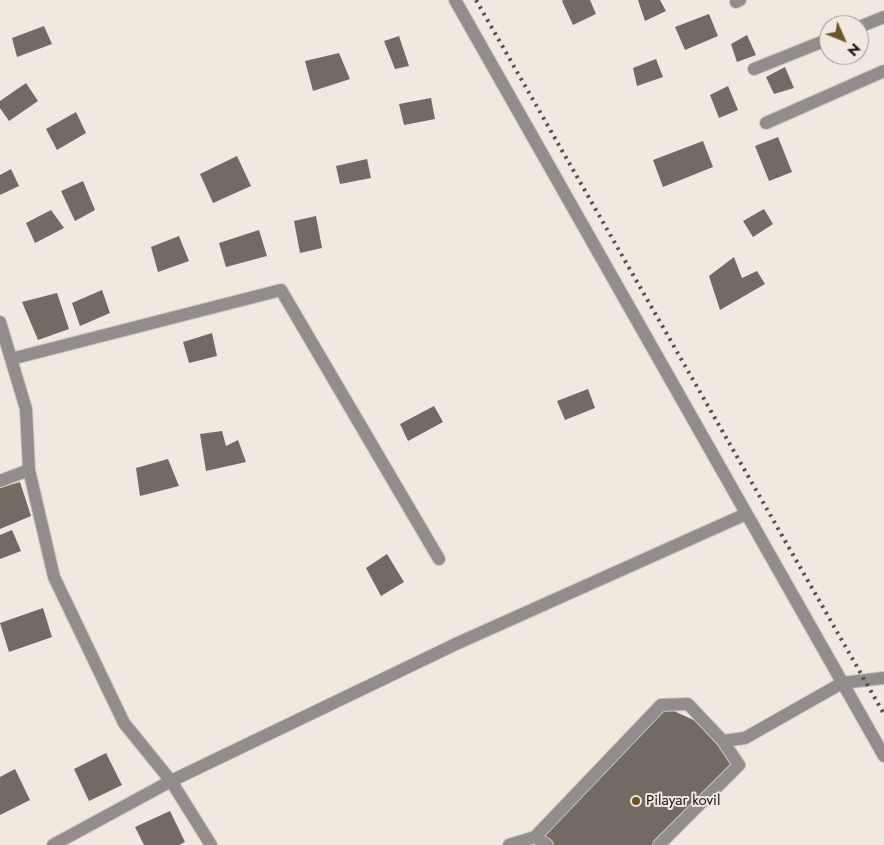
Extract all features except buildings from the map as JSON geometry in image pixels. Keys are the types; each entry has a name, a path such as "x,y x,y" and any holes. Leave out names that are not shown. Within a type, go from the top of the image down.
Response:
{"street":[{"path":"454,0 884,756"},
{"path":"869,23 884,17"},
{"path":"754,69 819,43"},
{"path":"766,122 884,71"},
{"path":"11,358 281,290 438,559"},
{"path":"0,322 26,409 29,470 54,577 124,723 171,781 211,845"},
{"path":"0,481 29,470"},
{"path":"53,845 171,781 458,643 746,514"},
{"path":"723,741 745,738 842,683 884,678"},
{"path":"509,845 536,837 661,705 688,704 723,741 739,766 659,845"},
{"path":"536,837 547,845"}],"railway":[{"path":"476,0 884,714"}],"place":[{"name":"Pilayar kovil","path":"636,801"}]}
